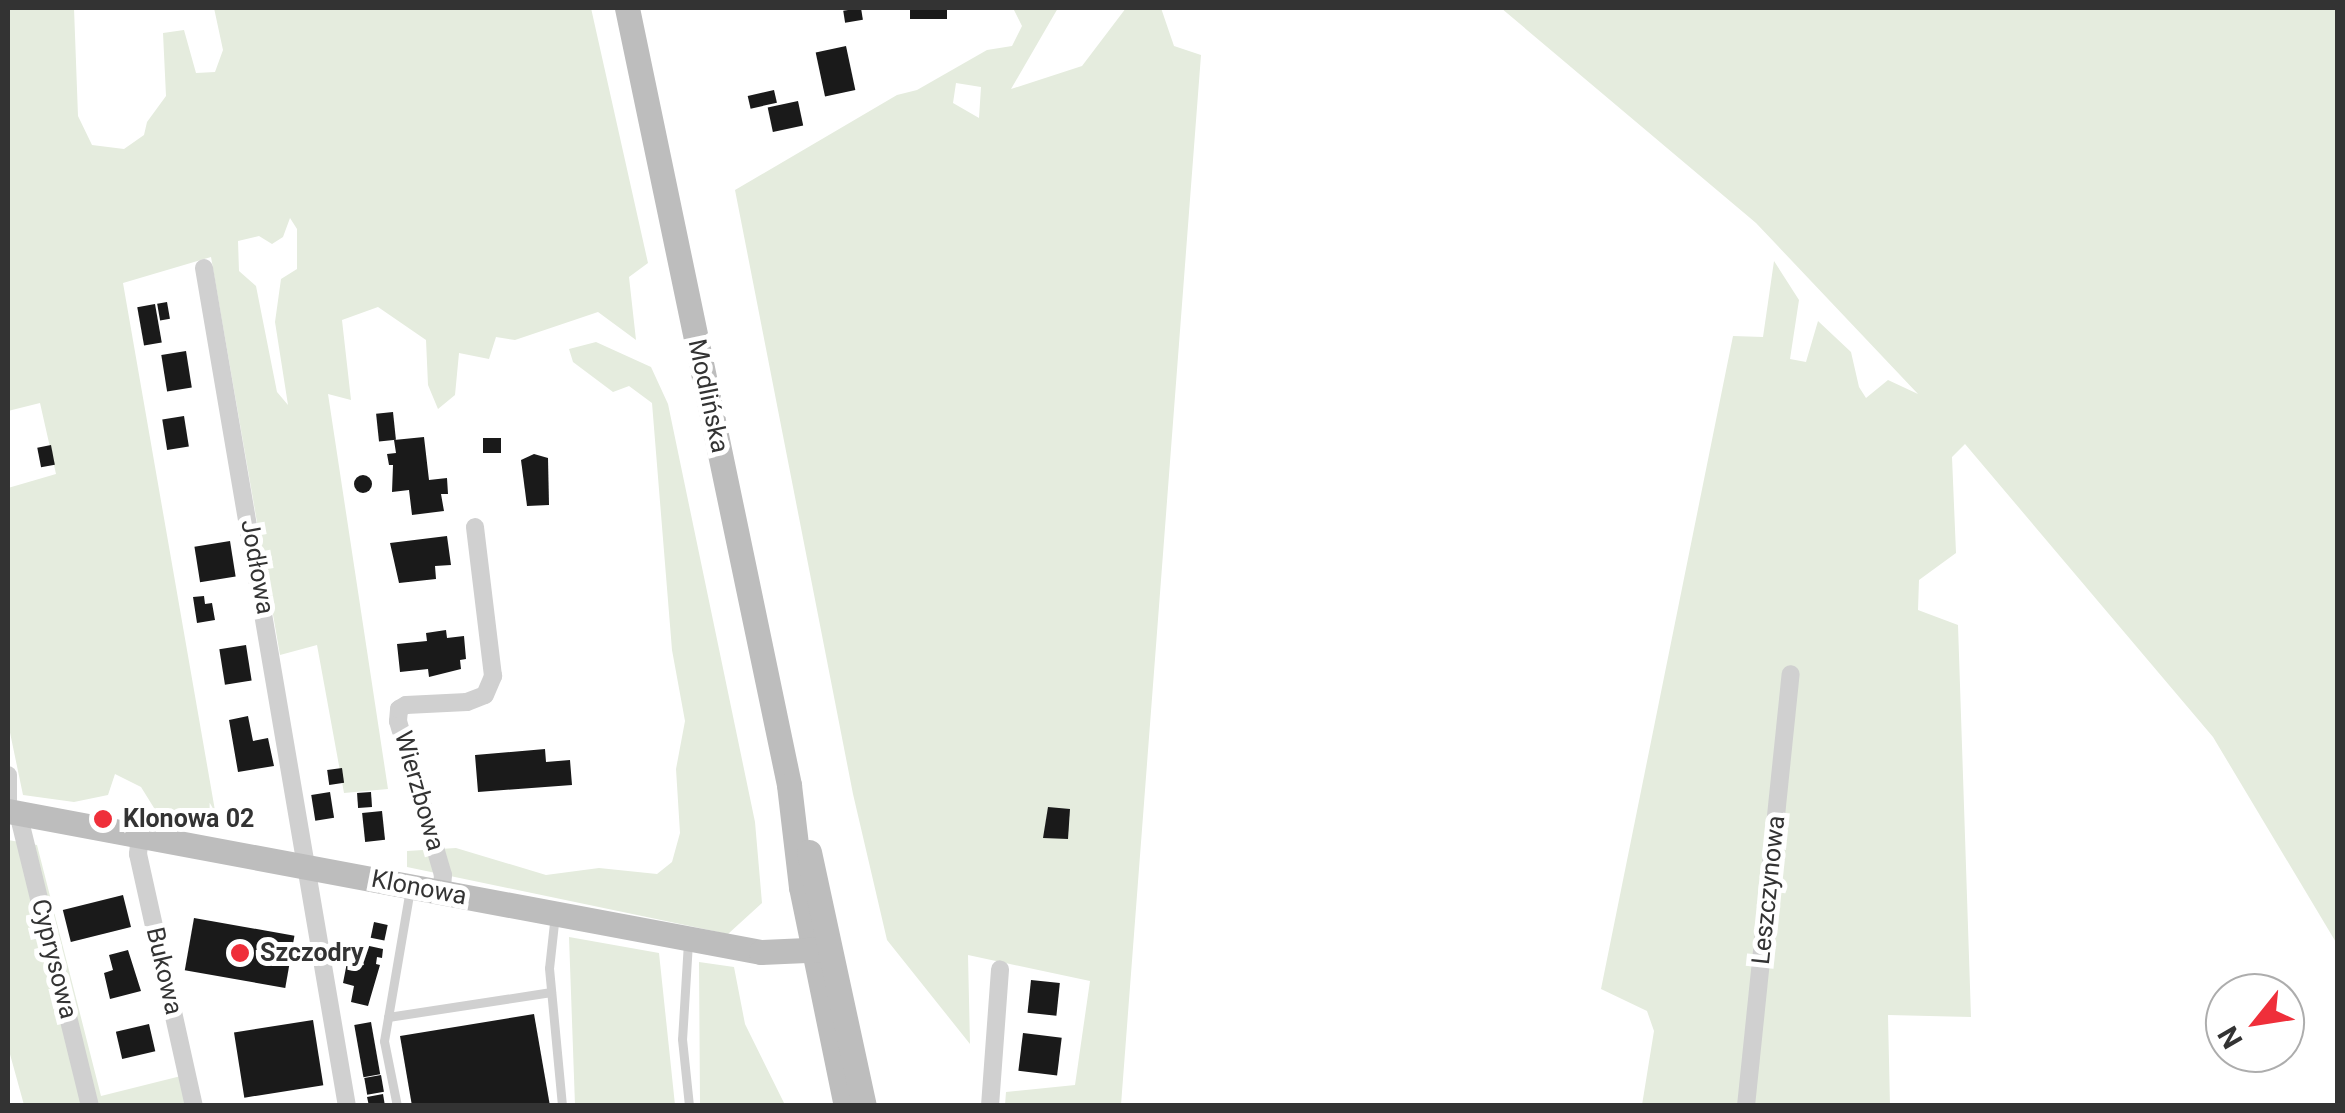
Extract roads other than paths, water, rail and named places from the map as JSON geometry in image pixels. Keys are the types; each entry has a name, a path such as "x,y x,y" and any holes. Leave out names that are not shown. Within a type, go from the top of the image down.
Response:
{"main road":[{"name":"Modlińska","path":"627,8 823,950 864,1106"},
{"name":"Klonowa","path":"11,811 761,952 823,950"},
{"name":"Modlińska","path":"823,950 846,1106"}],"street":[{"name":"Jodłowa","path":"204,268 309,867 346,1106"},
{"name":"Wierzbowa","path":"442,892 443,875 398,721 399,709 467,702 485,695 493,676 475,526"},
{"name":"Leszczynowa","path":"1746,1106 1791,674"},
{"name":"Cyprysowa","path":"8,774 11,811 90,1106"},
{"name":"Bukowa","path":"140,836 138,854 194,1106"},
{"path":"990,1106 1000,969"}],"lane":[{"path":"397,1106 386,1059 388,1017 410,886"},
{"path":"555,914 551,992 562,1106"},
{"path":"688,939 682,1039 689,1106"},
{"path":"388,1017 551,992"}],"place":[{"name":"Klonowa 02","path":"103,819"},
{"name":"Szczodry","path":"240,953"}]}
